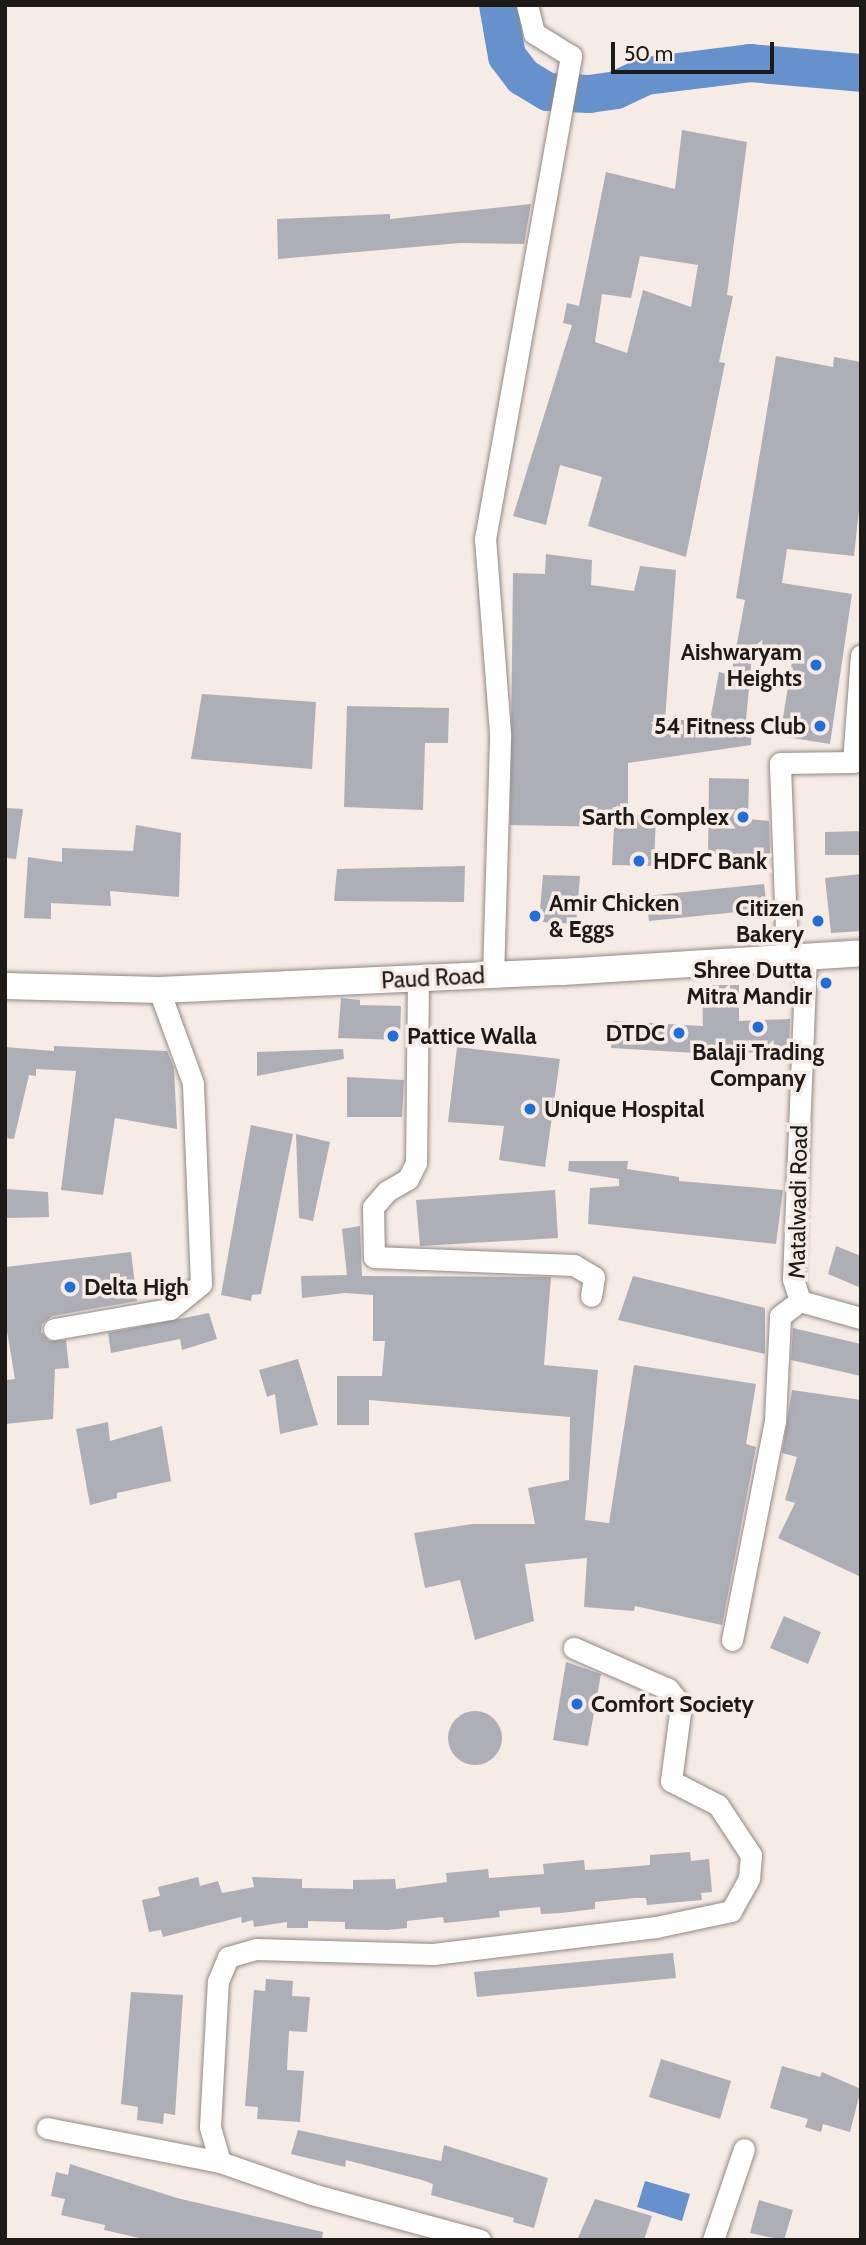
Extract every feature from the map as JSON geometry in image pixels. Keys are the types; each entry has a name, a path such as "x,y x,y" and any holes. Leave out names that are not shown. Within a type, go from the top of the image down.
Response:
{"main road":[{"name":"Paud Road","path":"5,986 159,990 493,976 861,953"}],"street":[{"path":"493,976 500,733 485,539 571,56 534,33 527,5"},
{"path":"857,762 861,655"},
{"name":"Matalwadi Road","path":"857,762 780,763 797,956 793,1279 800,1301 861,1318"},
{"path":"418,979 416,1163 408,1179 387,1191 373,1207 374,1257 574,1265 594,1277 591,1296"},
{"path":"54,1329 170,1309 201,1284 193,1083 159,990"},
{"path":"732,1640 775,1419 780,1316 800,1301"},
{"path":"220,2162 210,2127 218,1980 228,1957 256,1949 294,1947 433,1954 656,1927 732,1911 749,1878 751,1855 718,1805 671,1781 681,1705 668,1689 574,1648"},
{"path":"47,2128 220,2162 312,2194 480,2240"},
{"path":"713,2240 744,2148"}],"water":[{"path":"645,2181 690,2194 682,2221 637,2207"}],"building":[{"path":"682,130 747,142 727,295 733,296 719,362 725,363 686,557 588,526 602,477 560,465 546,525 513,516 572,325 563,323 567,303 579,306 606,172 675,189","holes":["640,256 698,265 691,307 643,290 627,353 595,342 602,294 631,298"]},
{"path":"531,204 524,244 460,243 278,259 277,219 390,214 390,219"},
{"path":"776,356 833,367 834,357 861,362 861,491 854,556 787,549 782,583 852,594 830,744 780,736 792,662 752,656 746,720 752,720 751,745 628,763 628,815 656,815 654,866 612,865 614,827 510,825 513,573 545,574 546,554 592,560 591,585 634,591 640,566 676,570 665,720 710,720 719,672 731,675 745,600 736,598"},
{"path":"202,694 316,702 312,769 191,759"},
{"path":"347,706 449,708 448,743 425,743 423,810 344,807"},
{"name":"Sarth Complex","path":"709,778 749,779 748,819 769,821 770,854 708,854"},
{"path":"5,808 23,809 16,859 5,858"},
{"path":"136,825 181,833 179,897 110,891 111,906 51,903 51,919 24,918 28,857 62,862 62,848 133,851"},
{"path":"861,831 861,855 825,855 825,832"},
{"path":"465,866 464,902 334,901 337,869"},
{"path":"861,874 861,931 831,933 825,878"},
{"path":"543,875 580,876 576,924 539,922"},
{"path":"764,884 767,909 649,921 646,896"},
{"path":"702,985 739,985 739,1021 790,1019 789,1051 713,1054 611,1048 613,1021 703,1026"},
{"path":"341,998 360,1000 360,1005 401,1006 400,1040 338,1038"},
{"path":"54,1046 167,1051 174,1068 177,1129 115,1118 103,1195 61,1190 76,1071 36,1069 36,1076 29,1075 14,1139 5,1138 5,1047 54,1051"},
{"path":"457,1047 560,1059 545,1167 499,1160 504,1126 448,1122"},
{"path":"343,1049 344,1059 257,1076 257,1052"},
{"path":"347,1077 404,1080 402,1117 347,1117"},
{"path":"251,1125 293,1134 261,1294 252,1295 251,1301 221,1295"},
{"path":"296,1134 330,1142 313,1221 299,1218"},
{"path":"569,1161 628,1161 627,1169 679,1177 679,1181 783,1190 776,1244 588,1224 590,1188 619,1186 619,1179 568,1171"},
{"path":"7,1189 48,1192 49,1217 7,1218"},
{"path":"555,1190 558,1238 420,1246 416,1200"},
{"path":"360,1226 362,1276 551,1277 544,1365 598,1370 585,1520 609,1523 634,1365 756,1384 746,1444 756,1447 722,1625 635,1606 634,1611 584,1607 587,1558 525,1564 534,1621 475,1640 460,1580 425,1588 414,1533 472,1524 535,1524 528,1488 569,1480 570,1417 369,1400 369,1425 337,1425 337,1376 382,1376 385,1341 373,1341 373,1295 345,1293 302,1298 301,1276 347,1275 342,1229"},
{"path":"836,1246 861,1256 861,1288 828,1274"},
{"path":"131,1252 137,1301 52,1316 42,1324 41,1332 49,1341 66,1340 69,1368 55,1369 53,1419 5,1424 5,1380 15,1379 5,1319 5,1267"},
{"path":"633,1276 765,1308 765,1354 618,1320"},
{"path":"209,1313 217,1339 182,1350 180,1339 111,1353 108,1333"},
{"path":"793,1328 861,1344 861,1376 791,1360"},
{"path":"298,1359 318,1425 280,1434 275,1394 267,1397 259,1370"},
{"path":"792,1390 861,1400 861,1577 778,1538 795,1503 785,1500 797,1457 782,1453"},
{"path":"108,1422 110,1441 162,1426 171,1481 117,1493 117,1498 90,1505 76,1429"},
{"path":"784,1616 821,1632 808,1664 770,1648"},
{"name":"Comfort Society","path":"566,1662 601,1674 588,1746 553,1740"},
{"path":"475,1711 494,1719 502,1738 494,1757 475,1765 456,1757 448,1738 456,1719"},
{"path":"690,1852 691,1861 709,1859 712,1892 701,1893 702,1900 647,1905 646,1898 635,1898 595,1902 595,1909 541,1914 540,1907 499,1911 500,1917 464,1921 444,1923 443,1917 407,1921 407,1928 387,1930 345,1929 345,1922 308,1921 308,1928 287,1928 287,1922 254,1927 253,1920 242,1923 241,1917 163,1937 161,1930 149,1932 142,1900 160,1896 158,1887 198,1877 200,1886 218,1881 222,1893 254,1887 252,1877 302,1879 302,1888 353,1889 353,1880 395,1879 396,1889 447,1882 446,1873 488,1869 489,1878 544,1874 543,1864 584,1860 585,1870 650,1865 650,1855"},
{"path":"673,1953 676,1978 477,1997 474,1972"},
{"path":"266,1979 293,1981 292,1996 310,1997 307,2032 289,2031 287,2070 304,2071 300,2122 257,2119 258,2107 245,2106 254,1990 265,1991"},
{"path":"131,1992 183,1995 175,2115 164,2113 163,2124 137,2120 138,2107 121,2104"},
{"path":"661,2059 731,2081 720,2119 649,2097"},
{"path":"782,2066 820,2077 822,2072 861,2089 850,2132 823,2124 821,2132 805,2127 808,2119 770,2108"},
{"path":"298,2130 441,2161 444,2145 548,2178 534,2228 513,2222 514,2218 431,2195 433,2184 422,2180 346,2160 345,2167 291,2154"},
{"path":"70,2164 177,2198 323,2232 322,2240 148,2240 104,2230 105,2225 61,2215 65,2199 51,2196 56,2172 68,2175"},
{"path":"595,2199 652,2216 644,2240 577,2240"},
{"path":"759,2200 793,2210 784,2240 750,2233"}],"waterway":[{"path":"498,5 507,56 523,77 548,92 589,94 616,90 646,76 750,63 861,73"}],"place":[{"name":"Aishwaryam Heights","path":"816,665"},
{"name":"54 Fitness Club","path":"820,726"},
{"name":"Sarth Complex","path":"743,817"},
{"name":"HDFC Bank","path":"639,861"},
{"name":"Amir Chicken & Eggs","path":"535,916"},
{"name":"Citizen Bakery","path":"818,921"},
{"name":"Shree Dutta Mitra Mandir","path":"826,983"},
{"name":"Balaji Trading Company","path":"758,1027"},
{"name":"DTDC","path":"679,1033"},
{"name":"Pattice Walla","path":"393,1036"},
{"name":"Unique Hospital","path":"530,1109"},
{"name":"Delta High","path":"70,1287"},
{"name":"Comfort Society","path":"577,1704"}]}
